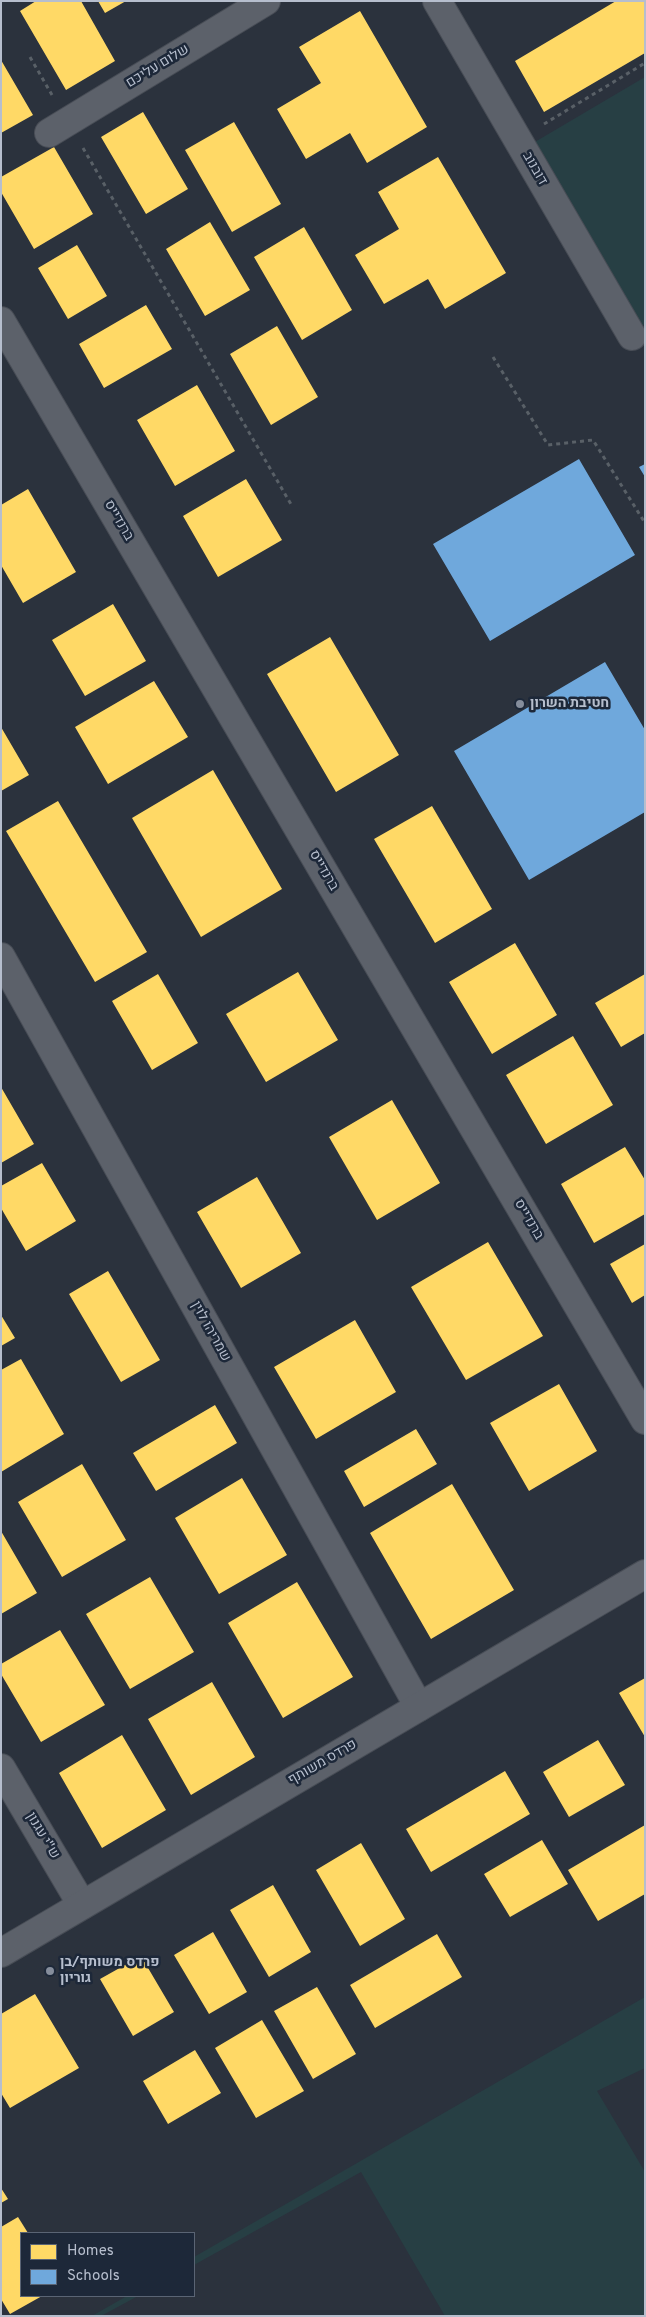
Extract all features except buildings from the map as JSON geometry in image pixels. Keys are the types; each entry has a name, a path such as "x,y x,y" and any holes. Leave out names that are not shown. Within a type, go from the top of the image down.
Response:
{"street":[{"name":"שלום עליכם","path":"58,127 266,1"},
{"name":"דובנוב","path":"438,1 632,336"},
{"name":"ברנדייס","path":"1,321 645,1420"},
{"name":"שמריהו לוין","path":"1,957 419,1707"},
{"name":"פרדס משותף","path":"1,1953 645,1574"},
{"name":"ש''י עגנון","path":"1,1768 82,1905"}],"path":[{"path":"30,57 58,127 292,506"},
{"path":"517,139 645,64"},
{"path":"494,357 548,445 593,440 645,523"}],"green space":[{"path":"645,77 645,324 637,331 645,328 632,336 523,149"},
{"path":"645,1997 645,2068 597,2091 645,2172 645,2316 445,2316 361,2172 195,2264 195,2256"},
{"path":"125,2297 136,2297 101,2316 92,2316"}],"place":[{"name":"חטיבת השרון","path":"520,704"},
{"name":"פרדס משותף/בן גוריון","path":"50,1971"}]}
